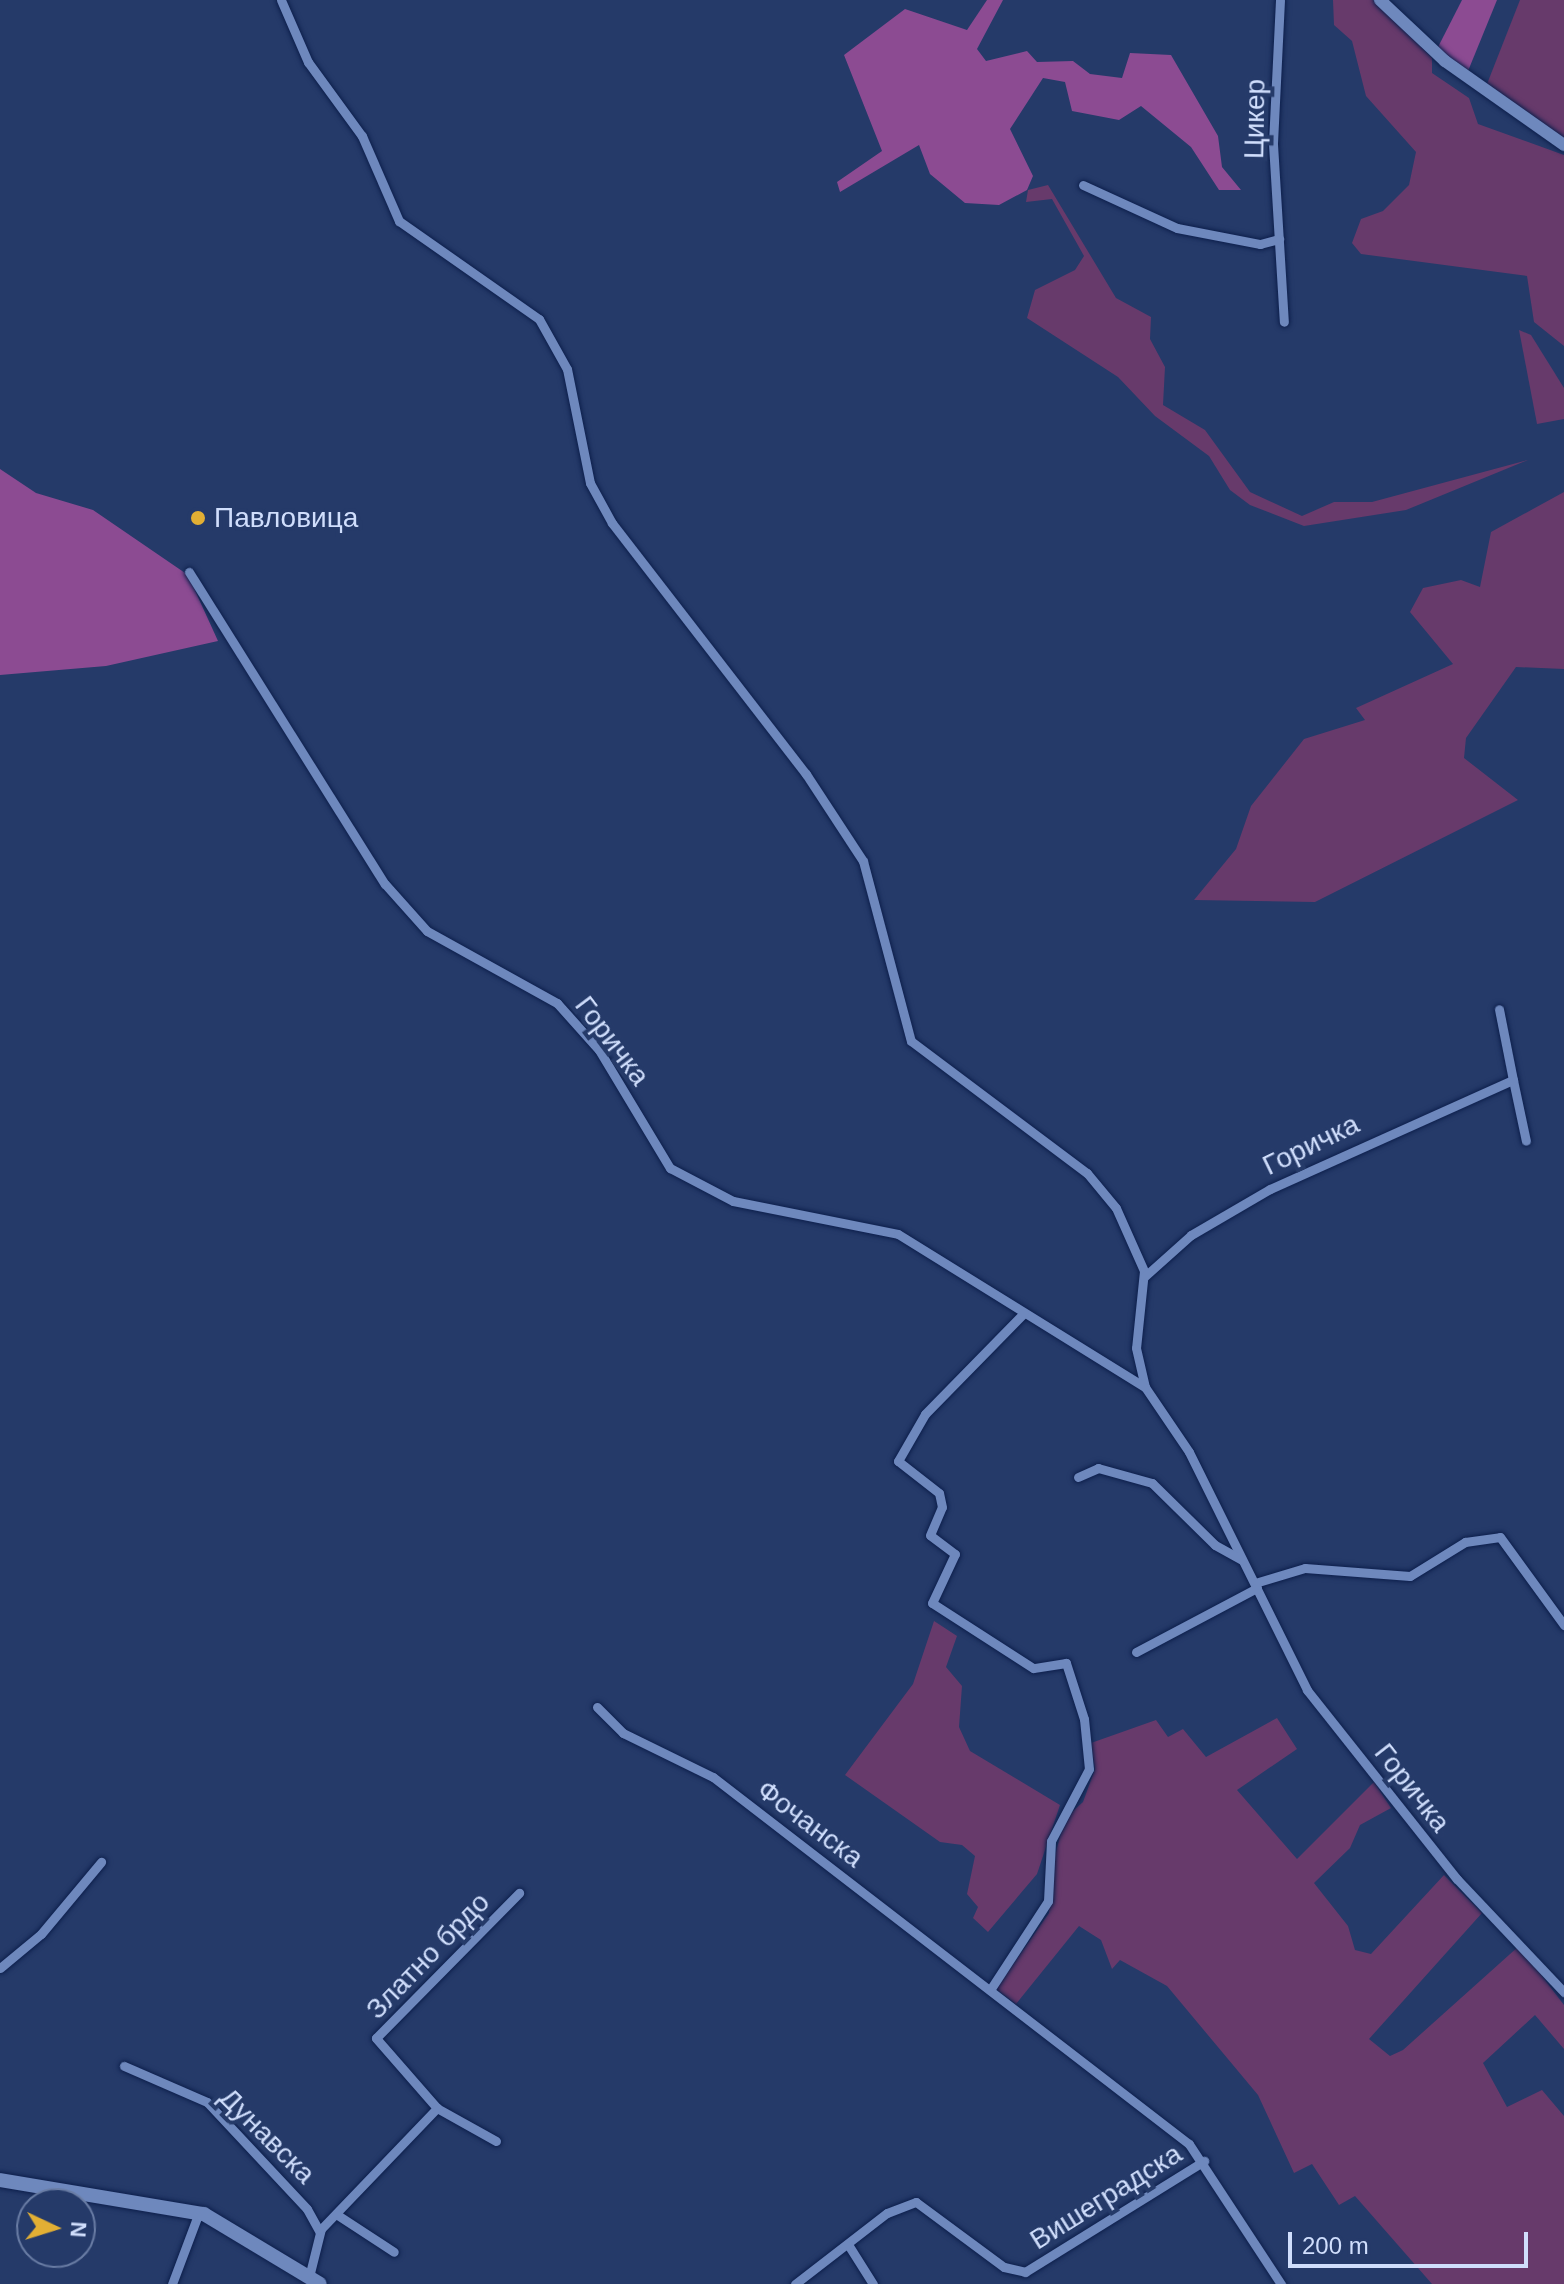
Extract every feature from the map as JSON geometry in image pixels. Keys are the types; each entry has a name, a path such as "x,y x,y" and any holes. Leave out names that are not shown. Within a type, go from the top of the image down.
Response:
{"main road":[{"path":"0,2180 199,2212 314,2280"}],"street":[{"name":"Горичка","path":"281,0 308,62 362,136 399,221 539,319 567,369 590,483 612,523 806,774 863,861 911,1041 1097,1183 1125,1224 1144,1277 1136,1348 1145,1387 1189,1452 1307,1690 1457,1879 1564,1992"},
{"name":"Цикер","path":"1280,0 1273,144 1284,322"},
{"path":"1380,0 1445,61 1564,145"},
{"path":"1083,185 1167,225 1260,244 1279,239"},
{"name":"Горичка","path":"189,572 365,859 427,931 557,1003 599,1050 670,1168 707,1192 898,1234 1145,1387"},
{"path":"1499,1009 1526,1141"},
{"name":"Горичка","path":"1144,1277 1191,1235 1270,1189 1513,1080"},
{"path":"990,1990 1048,1901 1051,1841 1089,1769 1084,1719 1066,1663 1033,1668 932,1603 955,1554 930,1535 942,1507 939,1493 898,1461 925,1414 1024,1313"},
{"name":"Горичка","path":"1078,1477 1098,1468 1152,1483 1215,1545 1242,1560"},
{"path":"1136,1652 1256,1585 1305,1568 1410,1576 1465,1542 1508,1539 1564,1625"},
{"name":"Фочанска","path":"597,1707 623,1733 713,1777 990,1990 1204,2161 1281,2284"},
{"path":"0,1968 41,1934 101,1862"},
{"name":"Златно брдо","path":"496,2141 437,2108 376,2038 519,1893"},
{"name":"Дунавска","path":"124,2066 207,2102 307,2209 320,2232"},
{"path":"314,2280 320,2232 437,2108"},
{"name":"Вишеградска","path":"795,2284 849,2246 887,2213 916,2202 1004,2267 1025,2272 1204,2161"},
{"path":"172,2284 199,2212"},
{"path":"336,2214 394,2252"},
{"path":"849,2246 873,2284"}],"shaded area":[{"path":"987,0 1003,0 977,49 986,61 1027,51 1037,62 1073,61 1090,74 1122,78 1130,53 1171,55 1218,136 1222,167 1241,190 1219,190 1191,147 1141,106 1119,120 1072,111 1065,82 1043,78 1010,129 1033,176 1027,190 999,205 965,203 930,174 919,145 840,192 837,182 882,151 844,55 905,9 967,30"},
{"path":"1333,0 1373,0 1432,58 1432,73 1469,98 1478,124 1564,155 1564,346 1534,322 1527,276 1361,254 1352,243 1361,219 1383,211 1409,185 1416,152 1366,96 1352,41 1334,25"},
{"path":"1462,0 1497,0 1468,71 1436,51"},
{"path":"1520,0 1564,0 1564,142 1487,84"},
{"path":"1048,185 1116,298 1151,317 1150,339 1165,367 1163,405 1205,430 1250,492 1302,516 1334,502 1372,502 1528,460 1406,510 1304,526 1250,505 1230,490 1209,456 1155,416 1118,377 1027,318 1035,290 1075,270 1084,256 1052,199 1026,202 1028,190"},
{"path":"1519,330 1531,335 1564,388 1564,419 1537,424"},
{"path":"0,469 36,493 93,510 188,575 218,641 106,666 0,675"},
{"path":"1564,492 1564,669 1516,667 1466,738 1464,758 1518,800 1315,902 1194,900 1236,849 1251,806 1304,739 1365,720 1356,708 1453,664 1410,612 1423,588 1461,580 1480,587 1491,532"},
{"path":"934,1621 957,1636 946,1667 962,1686 959,1727 970,1751 1060,1805 1037,1874 988,1932 973,1918 978,1907 967,1894 975,1856 962,1845 940,1842 845,1775 913,1684"},
{"path":"1277,1718 1297,1749 1237,1790 1297,1859 1374,1782 1391,1808 1360,1825 1350,1848 1314,1883 1348,1926 1355,1950 1371,1954 1444,1875 1482,1913 1369,2039 1390,2056 1403,2050 1519,1946 1564,2005 1564,2049 1535,2015 1483,2063 1507,2107 1542,2090 1564,2116 1564,2284 1432,2284 1355,2196 1339,2205 1312,2164 1294,2173 1258,2095 1167,1986 1120,1960 1112,1969 1101,1940 1079,1926 1016,2004 996,1989 1049,1913 1050,1874 1065,1818 1083,1802 1095,1769 1091,1743 1156,1720 1168,1737 1183,1729 1206,1757"}],"place":[{"name":"Павловица","path":"198,518"}]}
